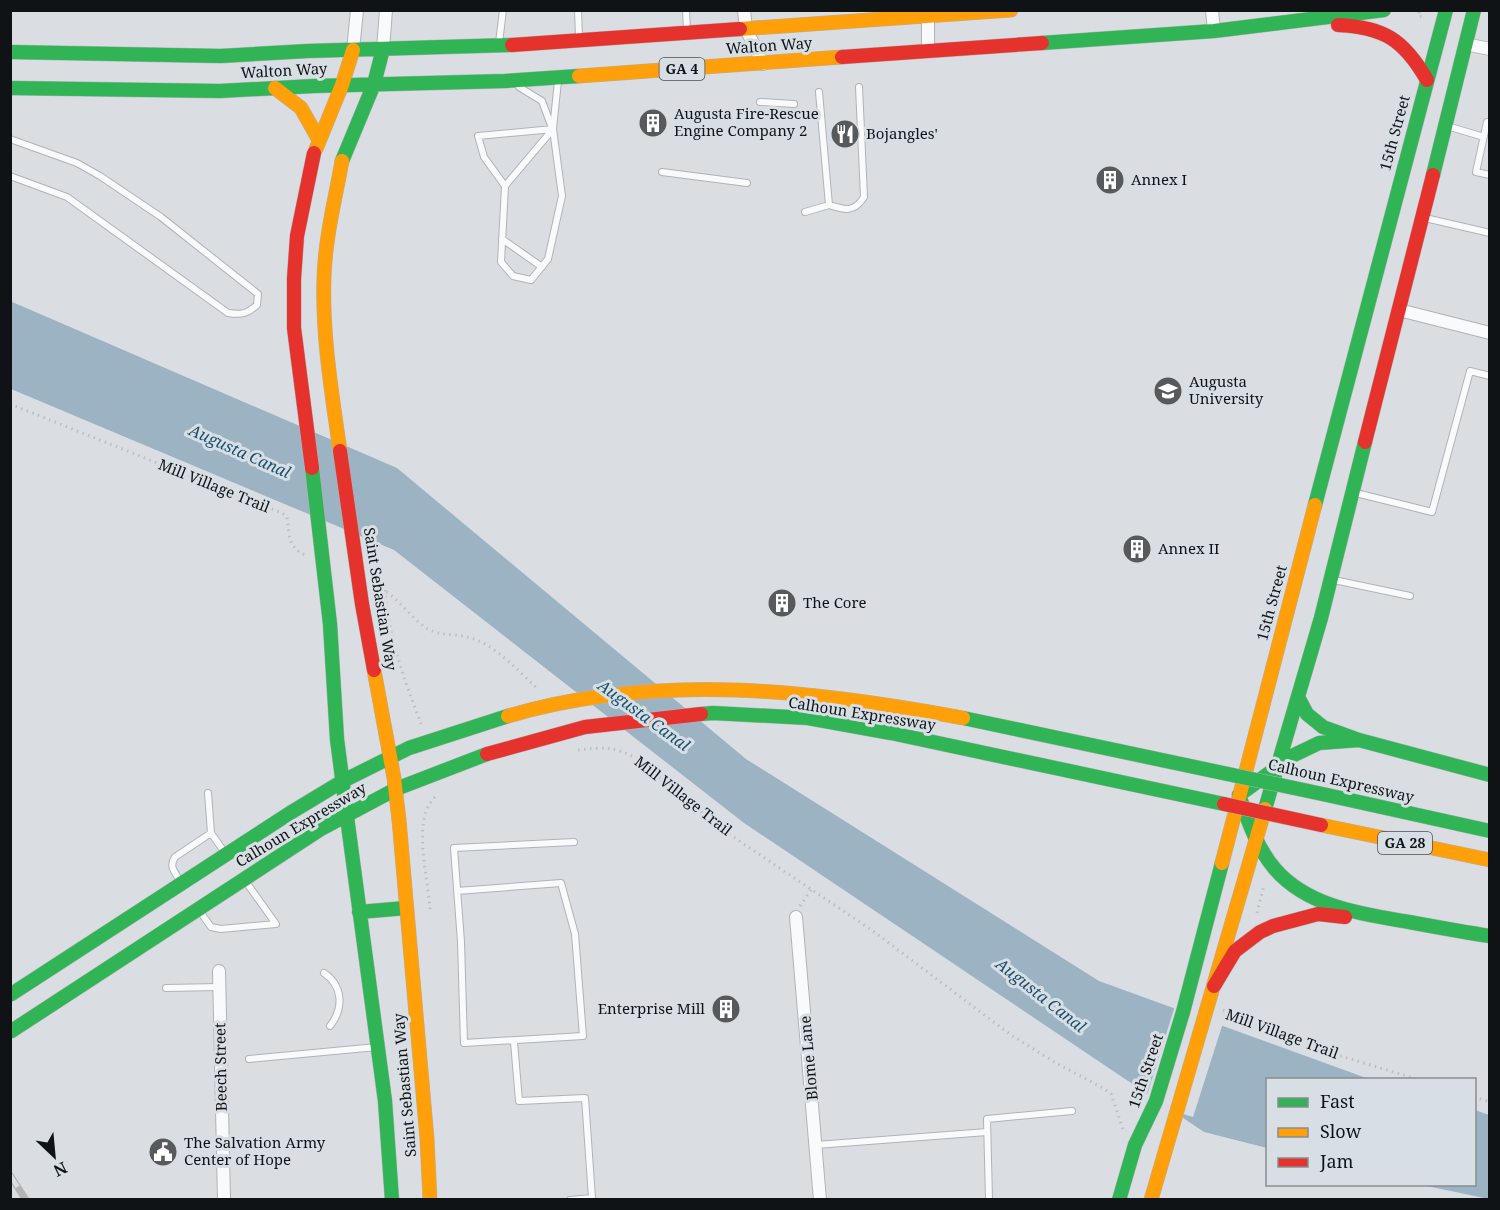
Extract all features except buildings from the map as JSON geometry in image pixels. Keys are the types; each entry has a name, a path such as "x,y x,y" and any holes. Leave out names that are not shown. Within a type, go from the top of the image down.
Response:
{"main road":[{"name":"Walton Way","path":"10,88 220,91 559,77 649,54 687,34 802,22 1011,10"},
{"name":"Walton Way","path":"10,52 221,56 580,41 649,54 763,63 1214,31 1384,10"},
{"name":"15th Street","path":"1119,1200 1135,1145 1156,1101 1183,1012 1446,10"},
{"path":"1151,1200 1331,579 1474,10"},
{"path":"1284,23 1362,26 1399,42 1414,59 1426,80"},
{"name":"Saint Sebastian Way","path":"382,49 374,84 342,161 328,234 324,278 325,329 330,382 362,604 394,778 427,1138 430,1200"},
{"name":"Saint Sebastian Way","path":"353,50 342,85 317,147 297,236 294,328 321,536 330,624 337,739 385,1101 392,1200"},
{"path":"275,88 301,108 317,147"},
{"name":"Calhoun Expressway","path":"10,995 290,813 337,784 399,753 521,712 615,694 705,687 807,693 910,707 1490,831"},
{"path":"1298,697 1307,714 1323,727 1359,740 1490,775"},
{"name":"Calhoun Expressway","path":"10,1032 293,846 372,801 422,778 477,757 585,727 713,713 808,718 891,733 1490,860"},
{"path":"1359,740 1319,743 1294,755 1239,795 1265,856 1284,878 1330,905 1376,916 1490,936"},
{"path":"359,912 406,908"},
{"path":"1214,986 1235,951 1255,935 1273,926 1318,914 1352,918 1376,916"}],"street":[{"name":"Saint Sebastian Way","path":"353,50 357,10"},
{"name":"Saint Sebastian Way","path":"382,49 387,10"},
{"path":"744,10 746,29 763,63"},
{"path":"1212,10 1214,31"},
{"path":"928,13 928,50"},
{"path":"1465,44 1490,49"},
{"path":"1399,310 1490,333"},
{"name":"Blome Lane","path":"797,913 819,1200"},
{"name":"Beech Street","path":"219,971 224,1200"}],"lane":[{"path":"498,46 503,10"},
{"path":"578,10 580,41"},
{"path":"686,10 687,34"},
{"path":"505,81 531,93 542,101 553,129 562,196 548,259 531,280 513,276 501,262 505,186 553,129 559,77"},
{"path":"805,212 828,206 850,209 859,206 864,197 859,87"},
{"path":"819,92 828,206"},
{"path":"760,102 794,104"},
{"path":"1490,122 1488,122 1476,172 1490,175"},
{"path":"1445,125 1484,137"},
{"path":"505,186 484,157 478,136 553,129"},
{"path":"10,139 77,162 152,211 258,294 257,305 249,312 240,315 228,313 67,197 10,176"},
{"path":"662,172 747,183"},
{"path":"1422,217 1490,233"},
{"path":"502,239 542,267"},
{"path":"1353,493 1432,512 1470,371 1490,376"},
{"path":"1331,579 1410,596"},
{"path":"208,793 211,833 231,860"},
{"path":"183,886 172,869 172,863 175,858 211,833"},
{"path":"456,891 561,883 575,934 583,1036 514,1042 464,1043 461,942 456,891 454,848 574,842"},
{"path":"195,903 211,927 221,929 276,924 237,870"},
{"path":"324,973 336,985 340,995 339,1013 330,1026"},
{"path":"166,988 219,987"},
{"path":"514,1042 519,1101 585,1098 592,1198 570,1200"},
{"path":"249,1059 378,1047"},
{"path":"989,1200 987,1119 1072,1111"},
{"path":"816,1145 987,1132"}],"path":[{"path":"1419,12 1418,16 1425,17"},
{"name":"Mill Village Trail","path":"10,404 282,513 287,517 291,546 308,557"},
{"path":"374,586 387,591 422,625 433,632 441,635 467,637 485,645 538,689 544,698"},
{"name":"Mill Village Trail","path":"573,741 578,750 621,749 637,759 726,832 873,931 1011,1035 1111,1094 1124,1132"},
{"path":"1257,915 1264,884"},
{"path":"797,913 812,890"},
{"path":"429,902 430,909"},
{"name":"Mill Village Trail","path":"1220,1020 1221,1010 1311,1047 1413,1078"}],"water":[{"name":"Augusta Canal","path":"10,301 397,468 746,759 1099,981 1366,1078 1266,1078 1266,1148 1204,1132 744,823 394,550 11,389"},
{"path":"1476,1110 1489,1115 1489,1199 1427,1186 1476,1186"}],"pier":[{"path":"1175,1006 1223,1023 1193,1117 1159,1107 1146,1098"}],"railway":[{"path":"10,1175 26,1200"}],"traffic: fast":[{"path":"1042,43 1214,31 1384,10"},
{"path":"1315,505 1446,10"},
{"path":"1433,175 1474,10"},
{"path":"10,52 221,56 512,45"},
{"path":"342,161 374,84 383,49"},
{"path":"10,88 220,91 505,81 579,76"},
{"path":"1265,809 1321,618 1365,442"},
{"path":"312,468 330,624 337,739 349,832"},
{"path":"1298,697 1307,714 1323,727 1359,740 1490,775"},
{"path":"701,714 808,718 891,733 1224,804"},
{"path":"10,995 343,781 409,748 508,716"},
{"path":"963,718 1327,795"},
{"path":"1359,740 1319,743 1294,755 1239,795 1254,834 1269,861 1288,882 1303,892 1337,907 1373,916 1490,936"},
{"path":"10,1032 321,829 396,789 487,754"},
{"path":"1327,795 1490,831"},
{"path":"349,832 385,1101 392,1200"},
{"path":"1119,1200 1135,1145 1156,1101 1183,1012 1222,863"},
{"path":"359,912 406,908"}],"traffic: slow":[{"path":"740,29 1011,10"},
{"path":"316,149 342,85 353,50"},
{"path":"579,76 842,57"},
{"path":"275,88 301,108 319,140"},
{"path":"340,451 328,365 324,278 326,249 342,161"},
{"path":"1222,863 1315,505"},
{"path":"374,670 394,778 399,820"},
{"path":"508,716 564,702 621,694 678,690 735,690 792,693 963,718"},
{"path":"1151,1200 1265,809"},
{"path":"399,820 427,1139 430,1200"},
{"path":"1321,825 1490,860"}],"traffic: jam":[{"path":"1338,25 1368,29 1391,38 1410,55 1427,80"},
{"path":"512,45 740,29"},
{"path":"842,57 1042,43"},
{"path":"312,468 294,328 294,279 297,236 314,153"},
{"path":"1365,442 1433,175"},
{"path":"340,451 374,670"},
{"path":"487,754 585,727 701,714"},
{"path":"1224,804 1321,825"},
{"path":"1214,986 1235,951 1260,932 1273,926 1318,914 1345,917"}],"place":[{"name":"Augusta Fire-Rescue Engine Company 2","path":"653,123"},
{"name":"Bojangles'","path":"845,134"},
{"name":"Annex I","path":"1110,180"},
{"name":"Augusta University","path":"1168,391"},
{"name":"Annex II","path":"1137,549"},
{"name":"The Core","path":"782,603"},
{"name":"Enterprise Mill","path":"726,1009"},
{"name":"The Salvation Army Center of Hope","path":"163,1152"}]}
